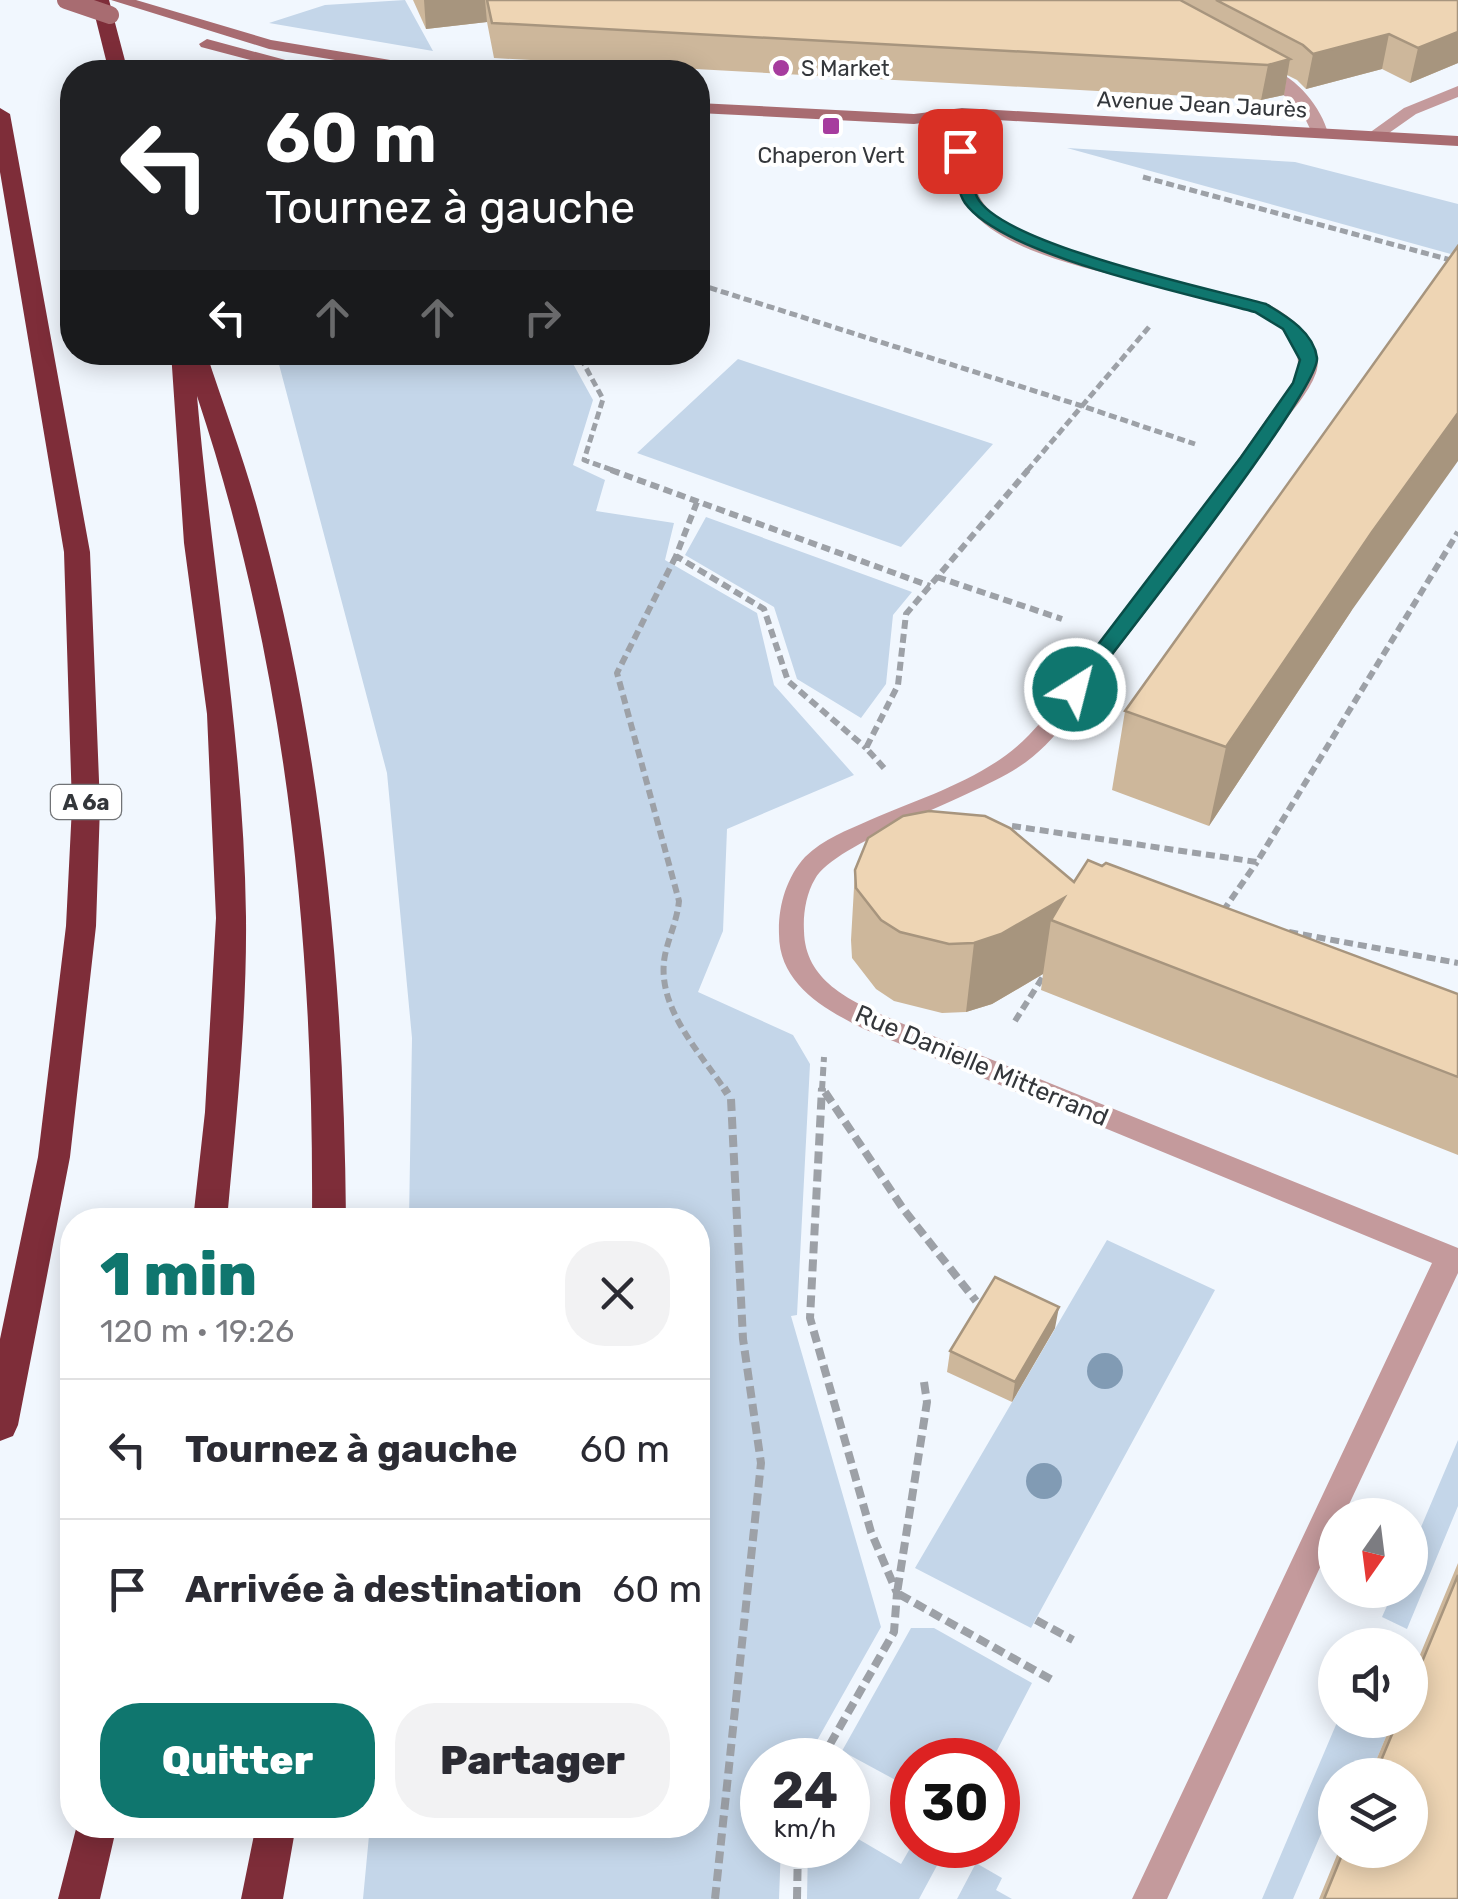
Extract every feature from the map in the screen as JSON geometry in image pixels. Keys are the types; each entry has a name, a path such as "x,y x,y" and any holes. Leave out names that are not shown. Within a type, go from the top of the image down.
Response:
{"highway":[{"path":"100,0 116,60"},
{"name":"A 6a","path":"0,114 77,552 85,691 86,806 81,926 54,1157 0,1424"},
{"path":"183,365 197,542 221,714 231,918 221,1112 211,1208"},
{"path":"198,365 250,526 292,732 316,890 324,996 329,1208"},
{"path":"79,1899 94,1838"},
{"path":"262,1899 274,1838"}],"main road":[{"path":"66,0 256,60"},
{"path":"133,2 212,30 355,60"},
{"name":"Avenue Jean Jaurès","path":"710,93 914,108 943,114"},
{"name":"Avenue Jean Jaurès","path":"710,109 914,119 962,113 1458,141"}],"street":[{"path":"1240,60 1301,96 1317,119 1320,133"},
{"path":"1373,136 1410,111 1458,91"},
{"name":"Rue Danielle Mitterrand","path":"962,113 964,184 976,208 988,219 1027,241 1221,296 1277,316 1304,346 1309,360 1306,374 1248,461 1038,740 1013,764 844,842 812,864 793,908 792,955 810,984 828,999 892,1030 1454,1259 1149,1899"}],"path":[{"path":"1144,178 1458,262"},
{"path":"710,288 1169,435"},
{"path":"866,748 898,685 906,614 1154,321"},
{"path":"585,365 602,399 584,460 930,586"},
{"path":"697,502 676,556 618,674 679,901 663,983 670,1005 730,1100 743,1339 760,1463 716,1899"},
{"path":"1237,922 1219,918 1458,532"},
{"path":"676,556 764,609 788,682 866,748 891,777"},
{"path":"937,577 1074,623"},
{"path":"1012,826 1257,862"},
{"path":"1273,929 1458,963"},
{"path":"1012,1026 1047,971 1049,960"},
{"path":"824,1054 810,1318 871,1532 897,1593 1052,1680"},
{"path":"823,1090 904,1210 976,1301"},
{"path":"834,1738 894,1632 928,1402 924,1382"},
{"path":"1036,1620 1073,1640"},
{"path":"797,1899 798,1868"}],"shaded area":[{"path":"405,0 433,51 269,23 325,5"},
{"path":"1067,148 1295,162 1458,204 1458,256"},
{"path":"738,359 993,444 901,547 637,453"},
{"path":"279,365 574,365 593,400 573,465 605,480 596,511 674,523 665,560 757,613 774,685 854,775 727,829 723,931 698,992 793,1035 810,1064 797,1315 791,1316 881,1627 818,1738 740,1738 740,1868 780,1868 779,1899 363,1899 369,1838 710,1838 710,1208 409,1208 412,1038 387,773"},
{"path":"706,517 912,592 893,615 886,684 861,718 797,679 774,607 685,555"},
{"path":"1107,1240 1215,1290 1031,1628 915,1568"},
{"path":"1458,1440 1458,1506 1428,1578 1428,1511"},
{"path":"1386,1608 1416,1608 1407,1628 1382,1617"},
{"path":"911,1628 934,1628 1032,1683 1003,1738 890,1738 890,1777 870,1766 870,1738 849,1738"},
{"path":"1330,1738 1385,1738 1377,1758 1322,1758"},
{"path":"1318,1767 1318,1841 1293,1899 1262,1899"},
{"path":"870,1846 890,1858 890,1868 936,1868 919,1899 807,1899 808,1868 870,1868"},
{"path":"973,1868 985,1868 1002,1878 996,1890 1012,1899 957,1899"}],"building":[{"path":"487,0 1180,0 1290,59 1268,65 492,23"},
{"path":"1216,0 1458,0 1458,32 1418,48 1389,34 1313,54"},
{"path":"1458,246 1458,413 1226,747 1125,711"},
{"path":"929,811 985,816 1010,828 1074,882 1088,860 1102,866 1106,863 1458,994 1458,1077 1051,920 1064,898 1001,934 974,943 949,944 900,932 881,920 856,888 855,870 868,838 903,816"},
{"path":"995,1277 1059,1307 1015,1382 950,1351"},
{"path":"1458,1575 1458,1899 1324,1899 1337,1868 1428,1868 1428,1758 1382,1758 1390,1738 1428,1738 1428,1648"}],"place":[{"name":"S Market","path":"781,68"},
{"name":"Chaperon Vert","path":"831,126"}],"route":[{"path":"960,151 969,198 988,219 1006,230 1055,250 1260,308 1289,325 1309,360 1302,383 1248,461 1075,689"}]}
